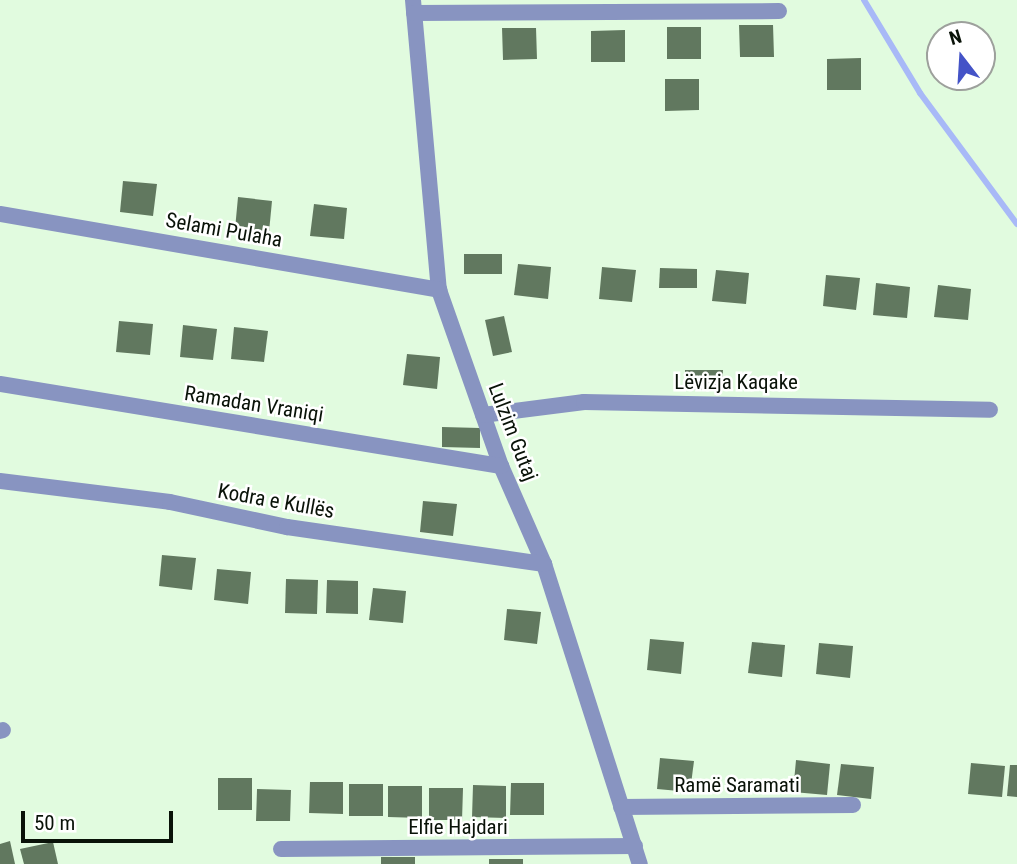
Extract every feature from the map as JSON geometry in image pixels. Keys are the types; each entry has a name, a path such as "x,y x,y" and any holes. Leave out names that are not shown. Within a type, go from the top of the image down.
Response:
{"street":[{"path":"414,7 779,11"},
{"name":"Lulzim Gutaj","path":"414,7 439,290 501,466 544,564 640,864"},
{"name":"Selami Pulaha","path":"0,214 439,290"},
{"name":"Ramadan Vraniqi","path":"0,384 501,466"},
{"name":"Lëvizja Kaqake","path":"483,415 584,402 990,410"},
{"name":"Kodra e Kullës","path":"0,481 170,502 287,527 544,564"},
{"name":"Ramë Saramati","path":"621,807 853,805"},
{"name":"Elfie Hajdari","path":"281,849 635,846"}],"building":[{"path":"739,25 773,25 774,57 740,57"},
{"path":"667,27 701,27 701,59 667,59"},
{"path":"502,28 536,28 537,59 503,60"},
{"path":"625,30 625,62 591,62 591,31"},
{"path":"861,58 861,90 827,90 827,59"},
{"path":"665,79 699,79 699,110 665,111"},
{"path":"123,181 157,184 153,216 120,212"},
{"path":"238,197 272,201 269,232 235,229"},
{"path":"314,204 347,208 344,239 310,236"},
{"path":"464,254 502,254 502,274 464,274"},
{"path":"518,264 551,267 548,299 514,295"},
{"path":"602,267 636,270 632,302 599,299"},
{"path":"660,268 697,269 697,288 659,288"},
{"path":"716,270 749,273 746,304 712,301"},
{"path":"826,275 860,278 856,310 823,306"},
{"path":"876,283 910,287 907,318 873,315"},
{"path":"938,285 971,289 968,320 934,317"},
{"path":"504,316 512,352 493,356 485,320"},
{"path":"119,321 153,324 150,355 116,352"},
{"path":"183,325 217,329 213,360 180,357"},
{"path":"234,327 268,331 264,362 231,359"},
{"path":"407,354 440,357 437,389 403,385"},
{"path":"685,370 723,370 722,390 685,389"},
{"path":"442,427 480,428 480,448 442,447"},
{"path":"423,501 457,504 453,536 420,532"},
{"path":"162,555 196,558 192,590 159,586"},
{"path":"217,569 251,572 248,604 214,600"},
{"path":"286,579 318,580 317,614 285,613"},
{"path":"327,580 358,581 358,614 326,613"},
{"path":"373,588 406,591 403,623 369,620"},
{"path":"507,609 541,612 537,644 504,640"},
{"path":"650,639 684,642 681,674 647,670"},
{"path":"752,642 785,645 782,677 748,673"},
{"path":"819,643 853,646 850,678 816,674"},
{"path":"660,758 694,761 690,792 657,789"},
{"path":"796,760 830,764 827,795 793,792"},
{"path":"971,763 1005,766 1002,797 968,794"},
{"path":"841,764 874,767 871,799 837,795"},
{"path":"1010,765 1017,765 1017,797 1007,796"},
{"path":"218,778 252,778 252,810 218,810"},
{"path":"310,782 343,782 343,814 309,813"},
{"path":"511,783 544,783 544,815 510,815"},
{"path":"349,784 383,784 383,816 349,816"},
{"path":"473,785 506,786 506,818 472,817"},
{"path":"388,786 422,786 422,818 388,817"},
{"path":"429,788 463,788 462,820 429,820"},
{"path":"257,789 291,790 290,821 256,821"},
{"path":"10,841 15,864 0,864 0,844"},
{"path":"53,842 58,864 24,864 20,849"},
{"path":"381,857 415,857 415,864 381,864"},
{"path":"489,859 523,859 523,864 489,864"}],"waterway":[{"path":"864,0 920,93 1017,224"}]}
